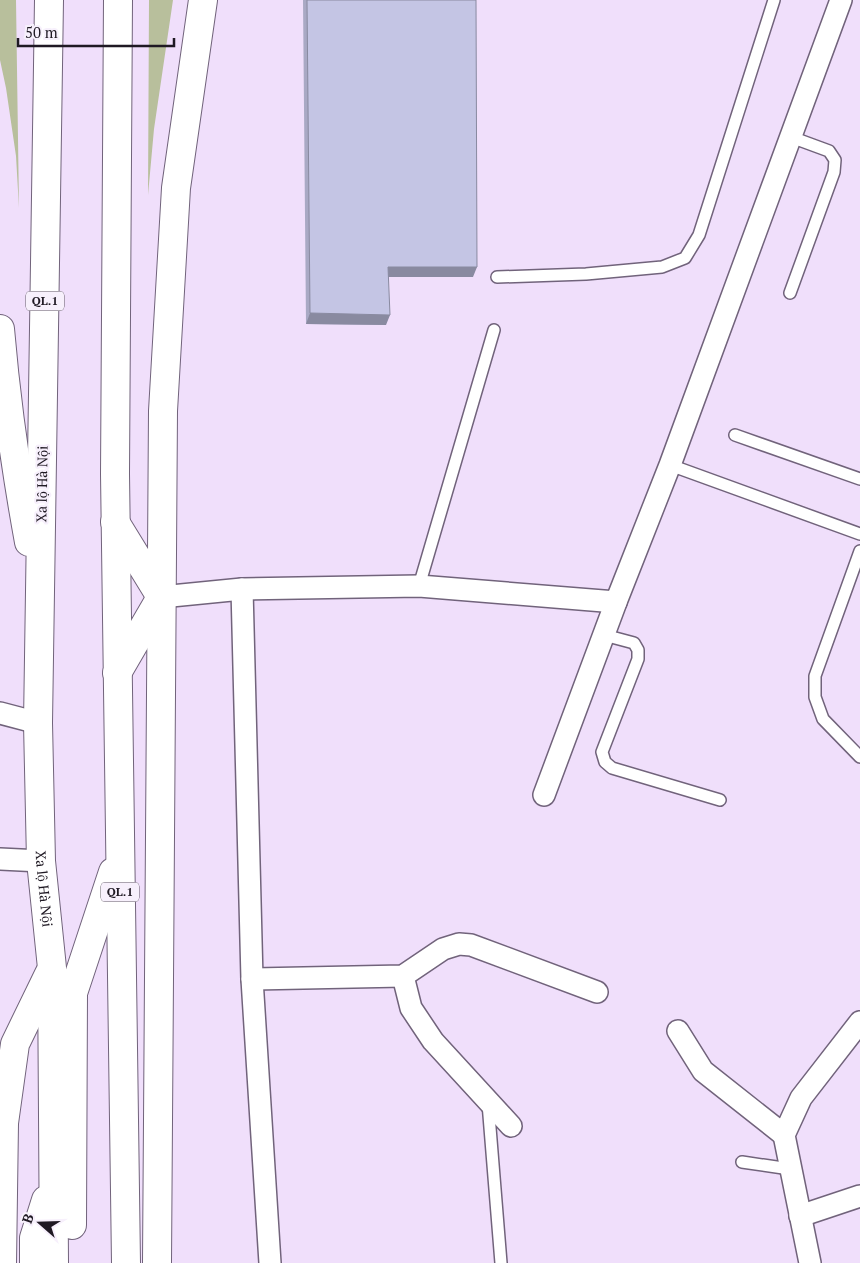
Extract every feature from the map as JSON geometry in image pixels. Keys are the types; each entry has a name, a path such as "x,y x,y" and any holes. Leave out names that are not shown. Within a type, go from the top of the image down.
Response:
{"highway":[{"name":"Xa lộ Hà Nội","path":"49,0 38,722 41,861 52,968 53,1180 50,1246"},
{"name":"QL.1","path":"118,0 115,522 126,1263"},
{"path":"117,673 161,597 163,410 176,188 203,0"},
{"path":"0,329 3,397 40,602"},
{"path":"115,522 161,597"},
{"name":"QL.1","path":"157,1263 161,597"},
{"name":"QL.1","path":"72,1263 50,1246 73,993 120,852"},
{"path":"2,1263 2,1122 15,1044 52,968"}],"street":[{"path":"544,795 670,464 841,0"},
{"path":"161,597 242,589 420,586 616,602"},
{"path":"242,589 252,979 270,1263"},
{"path":"0,713 38,722"},
{"path":"0,859 41,861"},
{"path":"252,979 402,976 443,949 459,944 471,945 598,992"},
{"path":"402,976 411,1008 433,1041 511,1126"},
{"path":"810,1263 784,1135 790,1118 801,1098 860,1022"},
{"path":"678,1031 703,1071 784,1135"},
{"path":"800,1216 860,1196"}],"lane":[{"path":"497,277 586,274 653,268 685,258 699,235 774,0"},
{"path":"790,293 834,172 835,160 829,151 791,137"},
{"path":"420,586 494,330"},
{"path":"735,435 860,479"},
{"path":"670,464 860,534"},
{"path":"860,551 814,676 815,697 823,719 860,757"},
{"path":"604,635 634,643 638,650 638,659 602,752 605,762 612,768 720,800"},
{"path":"488,1101 501,1263"},
{"path":"742,1162 790,1169"}],"green space":[{"path":"0,0 16,0 19,208 16,156 0,60"},
{"path":"149,0 173,0 154,129 148,195"}],"building":[{"path":"307,0 476,0 477,267 388,267 390,315 310,313"}]}
